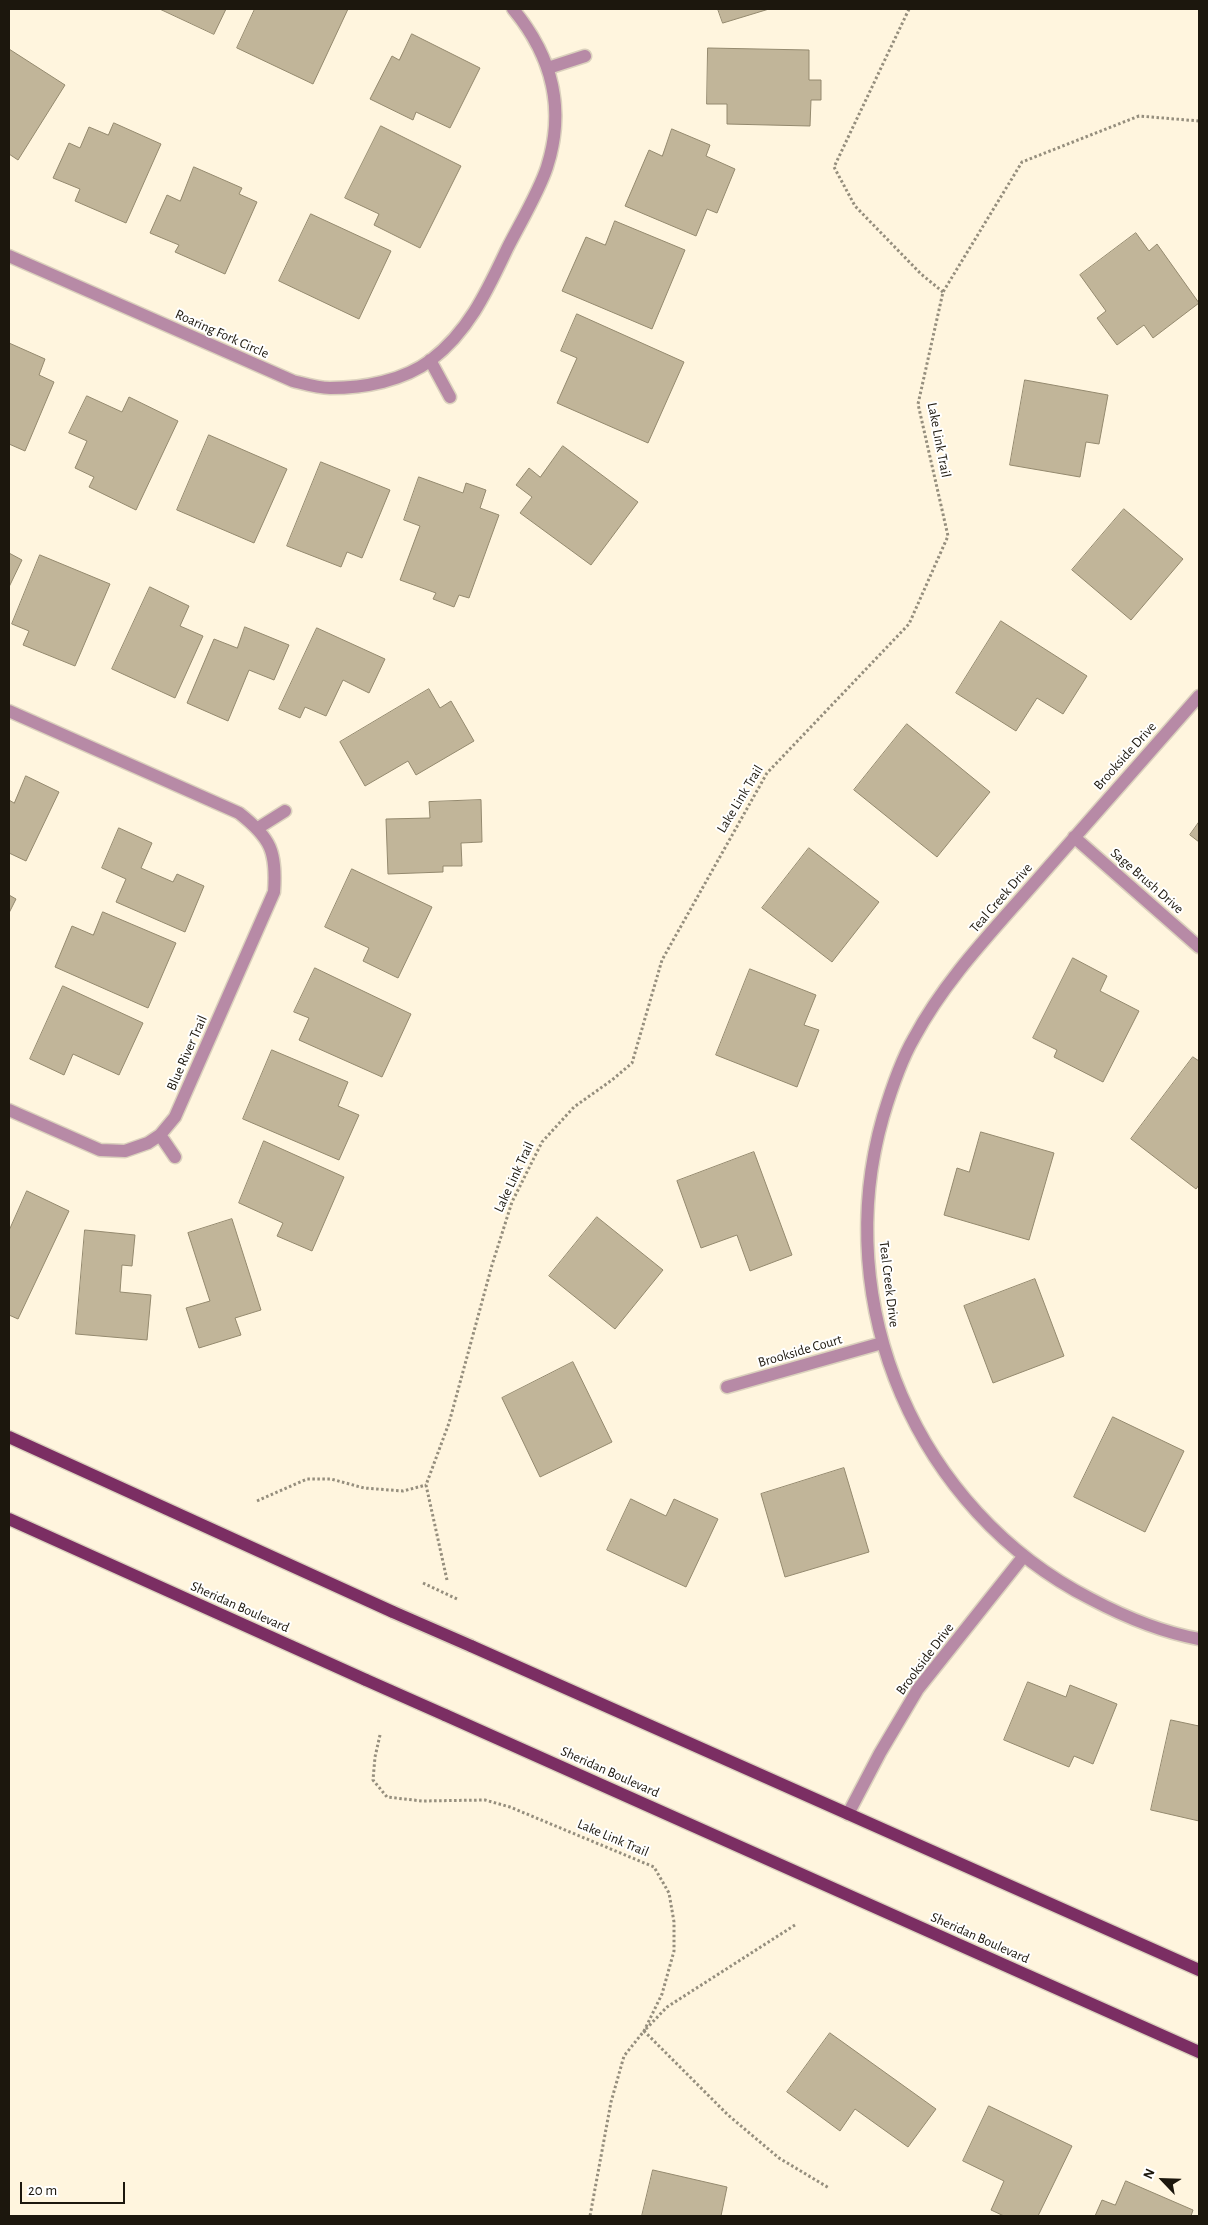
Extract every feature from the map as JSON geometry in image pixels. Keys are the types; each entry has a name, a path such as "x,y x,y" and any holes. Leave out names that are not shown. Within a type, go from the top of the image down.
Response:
{"main road":[{"path":"9,1438 393,1612 1199,1970"},
{"name":"Sheridan Boulevard","path":"9,1519 1199,2052"}],"street":[{"name":"Roaring Fork Circle","path":"9,256 293,381 329,388 368,386 406,374 430,360 460,334 481,304 547,169 555,137 555,98 548,68 531,31 513,9"},
{"path":"548,68 585,56"},
{"path":"430,360 450,397"},
{"name":"Brookside Drive","path":"1074,837 1199,696"},
{"name":"Blue River Trail","path":"9,710 239,813 258,828 270,845 276,868 274,892 175,1117 160,1135 148,1143 126,1151 100,1150 9,1110"},
{"path":"258,828 285,811"},
{"name":"Sage Brush Drive","path":"1074,837 1199,947"},
{"name":"Teal Creek Drive","path":"1074,837 952,977 913,1038 890,1092 876,1141 868,1199 867,1250 875,1315 882,1343 908,1412 941,1468 978,1514 1023,1556 1066,1586 1121,1615 1179,1635 1199,1638"},
{"path":"160,1135 176,1157"},
{"name":"Brookside Court","path":"727,1387 882,1343"},
{"name":"Brookside Drive","path":"848,1814 880,1753 918,1689 1023,1556"}],"path":[{"path":"909,9 834,167 855,206 922,274 943,292"},
{"name":"Lake Link Trail","path":"426,1485 449,1423 492,1265 512,1202 542,1142 574,1107 632,1063 662,960 766,773 909,624 948,536 918,404 943,292 1022,162 1139,116 1199,121"},
{"path":"257,1502 307,1479 331,1479 364,1488 403,1491 426,1485 447,1580"},
{"path":"423,1583 457,1599"},
{"name":"Lake Link Trail","path":"380,1735 375,1757 374,1780 387,1797 422,1801 484,1800 510,1807 654,1867 669,1893 674,1922 674,1951 662,1994 644,2030 624,2056 614,2093 590,2216"},
{"path":"795,1925 667,2007 644,2030 728,2115 779,2158 829,2188"}],"building":[{"path":"160,9 226,9 214,34"},
{"path":"255,9 348,9 313,84 237,48"},
{"path":"718,9 769,9 723,23"},
{"path":"412,34 480,68 450,128 416,112 413,120 370,99 392,56 399,60"},
{"path":"708,48 809,50 809,80 821,80 821,100 811,100 810,126 727,124 727,104 707,104"},
{"path":"9,49 65,85 18,160 9,154"},
{"path":"114,123 161,144 126,223 75,201 80,189 53,178 69,143 80,148 89,127 108,135"},
{"path":"381,126 461,166 420,248 374,225 379,214 345,198"},
{"path":"672,129 710,145 706,156 735,169 717,213 707,209 696,236 625,206 649,150 662,156"},
{"path":"194,167 242,188 239,194 257,202 225,274 175,252 179,245 150,233 167,195 180,201"},
{"path":"311,214 391,251 359,319 279,281"},
{"path":"615,221 685,250 652,329 562,291 586,237 605,245"},
{"path":"1136,233 1149,251 1157,244 1199,303 1153,338 1144,325 1117,345 1097,318 1106,311 1080,275"},
{"path":"577,314 684,362 648,443 557,403 577,358 561,351"},
{"path":"9,343 45,359 39,375 54,382 25,451 9,444"},
{"path":"1025,380 1108,395 1099,444 1086,442 1080,477 1010,465"},
{"path":"87,396 122,412 129,397 178,421 136,510 89,487 94,477 75,468 87,441 69,433"},
{"path":"209,435 287,469 254,543 177,510"},
{"path":"563,446 638,502 591,565 520,513 532,497 516,485 529,468 540,477"},
{"path":"321,462 390,490 362,558 347,552 341,567 287,546"},
{"path":"419,477 463,493 466,483 486,490 480,508 499,515 469,598 459,595 454,607 433,599 436,593 400,580 420,526 404,520"},
{"path":"1124,509 1183,559 1131,620 1072,570"},
{"path":"9,553 22,560 9,587"},
{"path":"40,555 110,584 75,666 23,645 29,631 12,624"},
{"path":"150,587 189,606 180,626 203,636 175,698 112,669"},
{"path":"1001,621 1087,676 1063,714 1037,698 1016,731 956,693"},
{"path":"245,627 289,645 274,680 249,670 228,721 187,703 214,639 237,648"},
{"path":"317,628 385,659 369,693 343,680 326,716 305,707 300,718 279,709"},
{"path":"429,689 440,708 451,701 474,741 416,775 408,761 365,786 340,742"},
{"path":"907,724 990,792 937,857 854,790"},
{"path":"26,776 59,792 26,861 9,853 9,800 14,803"},
{"path":"481,800 482,842 461,843 462,866 443,866 443,872 388,874 386,819 430,818 429,802"},
{"path":"1199,822 1199,842 1190,835"},
{"path":"119,828 152,843 141,868 173,882 177,874 204,886 185,932 116,902 126,879 102,868"},
{"path":"809,848 879,902 832,962 762,908"},
{"path":"352,869 432,907 398,978 363,961 369,948 325,927"},
{"path":"9,895 16,899 9,913"},
{"path":"103,912 176,943 148,1008 55,967 72,926 93,935"},
{"path":"1073,958 1107,976 1100,991 1139,1011 1103,1082 1054,1057 1057,1050 1033,1038"},
{"path":"315,968 411,1014 382,1077 299,1040 309,1018 294,1012"},
{"path":"750,969 816,995 804,1025 819,1030 797,1087 716,1055"},
{"path":"63,986 143,1023 119,1075 73,1054 64,1075 30,1059"},
{"path":"272,1050 348,1082 338,1106 359,1115 339,1160 243,1119"},
{"path":"1193,1057 1199,1061 1199,1185 1196,1189 1131,1139"},
{"path":"981,1132 1054,1153 1029,1240 944,1215 957,1168 969,1172"},
{"path":"264,1141 344,1177 312,1251 277,1236 283,1223 239,1203"},
{"path":"754,1152 792,1255 750,1271 737,1235 701,1248 677,1181"},
{"path":"27,1191 69,1211 18,1319 9,1315 9,1231"},
{"path":"597,1217 663,1270 615,1329 549,1276"},
{"path":"232,1219 261,1310 235,1318 241,1335 199,1348 186,1308 210,1301 188,1233"},
{"path":"85,1230 135,1235 132,1266 122,1265 120,1292 151,1295 147,1340 76,1334"},
{"path":"1035,1279 1064,1356 993,1383 964,1306"},
{"path":"573,1362 612,1442 540,1477 502,1398"},
{"path":"1113,1417 1184,1451 1145,1532 1074,1497"},
{"path":"844,1468 869,1552 785,1577 761,1494"},
{"path":"631,1499 666,1516 674,1499 718,1519 686,1587 607,1550"},
{"path":"1028,1682 1066,1697 1070,1685 1117,1704 1093,1764 1074,1756 1069,1767 1004,1740"},
{"path":"1171,1720 1199,1726 1199,1821 1151,1810"},
{"path":"830,2033 936,2109 908,2147 855,2109 840,2131 787,2092"},
{"path":"989,2106 1072,2146 1038,2216 1004,2216 991,2210 1004,2181 963,2161"},
{"path":"653,2170 727,2187 721,2216 642,2216"},
{"path":"1126,2181 1193,2210 1191,2216 1095,2216 1102,2200 1115,2205"}]}
